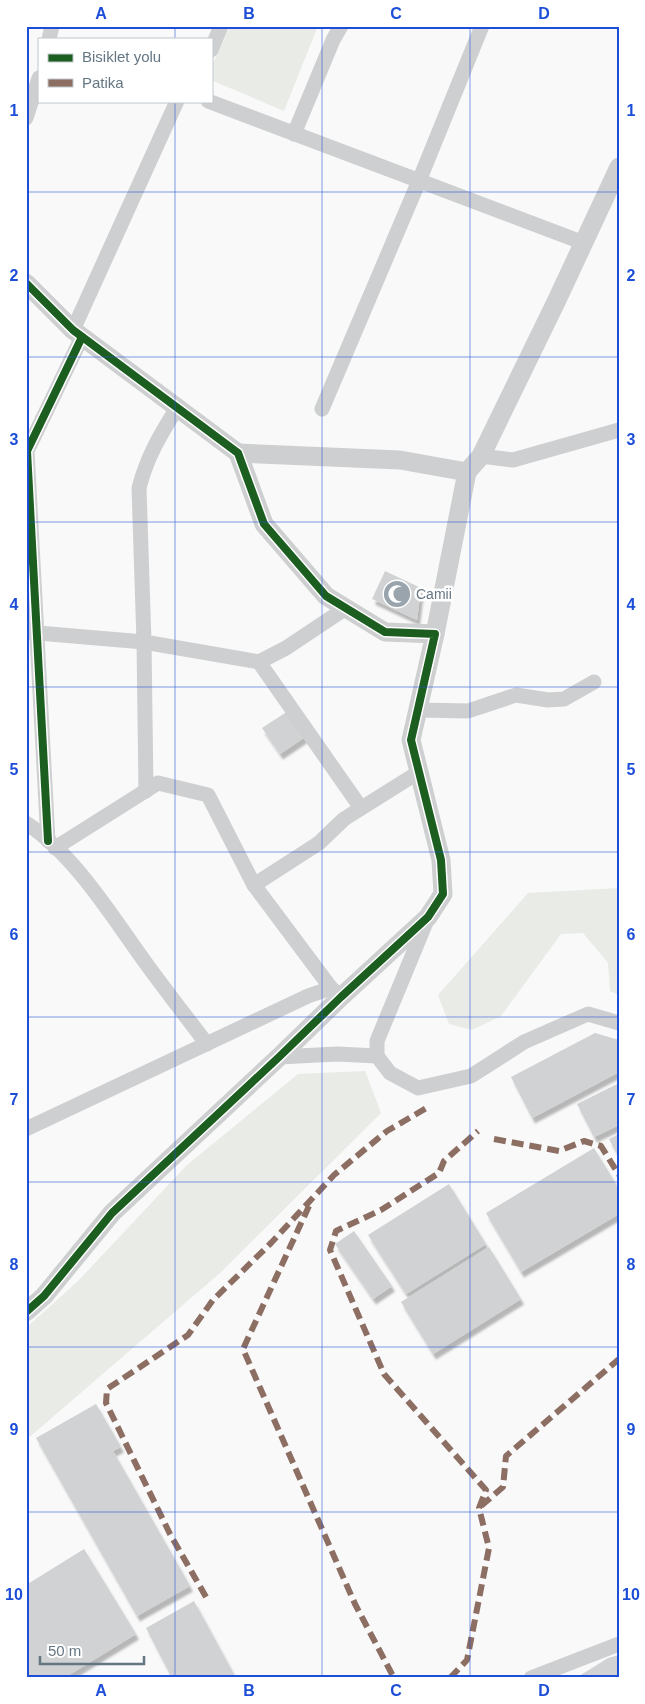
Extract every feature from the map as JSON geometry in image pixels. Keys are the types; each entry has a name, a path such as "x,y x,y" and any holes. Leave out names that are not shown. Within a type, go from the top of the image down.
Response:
{"street":[{"path":"212,48 221,26"},
{"path":"294,134 332,40 340,26"},
{"path":"322,409 419,181 482,26"},
{"path":"26,118 38,81"},
{"path":"52,844 32,633 27,451 177,102"},
{"path":"211,102 584,243"},
{"path":"617,174 481,456 467,472 435,634 411,740 441,860 443,894 428,917 377,1041 377,1056 390,1073 418,1088 471,1076 524,1042 588,1014 619,1023"},
{"path":"26,283 78,334 238,453 264,524 326,596 385,632 435,634"},
{"path":"146,791 140,488 145,466 155,443 177,408"},
{"path":"481,456 513,460 619,430"},
{"path":"238,453 400,460 467,472"},
{"path":"32,633 144,642 259,662 286,648 346,608"},
{"path":"259,662 361,808"},
{"path":"418,710 468,711 516,695 548,700 564,699 594,682"},
{"path":"254,885 319,843 344,819 419,772"},
{"path":"52,844 158,783 208,795 254,885 336,992"},
{"path":"26,822 40,832 88,882 150,970 207,1044"},
{"path":"26,1312 44,1296 112,1213 279,1057 336,992 428,917"},
{"path":"26,1129 308,996 336,992"},
{"path":"279,1057 337,1054 377,1056"},
{"path":"531,1678 619,1644"}],"shaded area":[{"path":"230,26 318,26 284,111 212,80 212,66"},
{"path":"619,888 619,995 610,991 608,963 583,933 561,934 501,1016 472,1030 449,1024 438,995 528,893"},
{"path":"365,1071 381,1113 220,1273 26,1440 26,1328 79,1280 187,1165 298,1074"}],"building":[{"name":"Camii","path":"385,571 421,588 417,620 372,599"},
{"path":"288,711 305,737 280,754 262,728"},
{"path":"595,1033 619,1040 619,1072 532,1118 511,1077"},
{"path":"619,1083 619,1125 594,1137 577,1104"},
{"path":"619,1134 619,1158 609,1139"},
{"path":"594,1148 619,1189 619,1214 521,1272 486,1213"},
{"path":"449,1184 486,1244 406,1294 368,1235"},
{"path":"354,1231 392,1286 373,1299 335,1244"},
{"path":"489,1247 521,1299 433,1354 401,1302"},
{"path":"96,1404 121,1447 113,1451 190,1586 137,1616 36,1438"},
{"path":"84,1549 136,1634 64,1678 26,1678 26,1585"},
{"path":"194,1601 236,1678 172,1678 146,1628"},
{"path":"619,1655 619,1678 576,1678 608,1658"}],"marked path":[{"path":"206,1597 170,1534 106,1403 107,1389 188,1335 213,1300 271,1243 334,1175 387,1131 430,1106"},
{"path":"450,1678 467,1660 489,1548 479,1508 486,1490 384,1374 330,1250 336,1231 381,1210 439,1173 444,1161 478,1131"},
{"path":"494,1139 559,1151 584,1141 601,1146 619,1175"},
{"path":"309,1206 243,1349 355,1604 394,1678"},
{"path":"481,1506 503,1487 506,1456 619,1359"}],"cycle path":[{"path":"26,283 73,330 238,453 264,524 326,596 385,632 435,634 411,740 441,860 443,894 428,917 112,1213 44,1296 26,1312"},
{"path":"48,841 27,451 82,337"}],"place":[{"name":"Camii","path":"397,594"}]}
